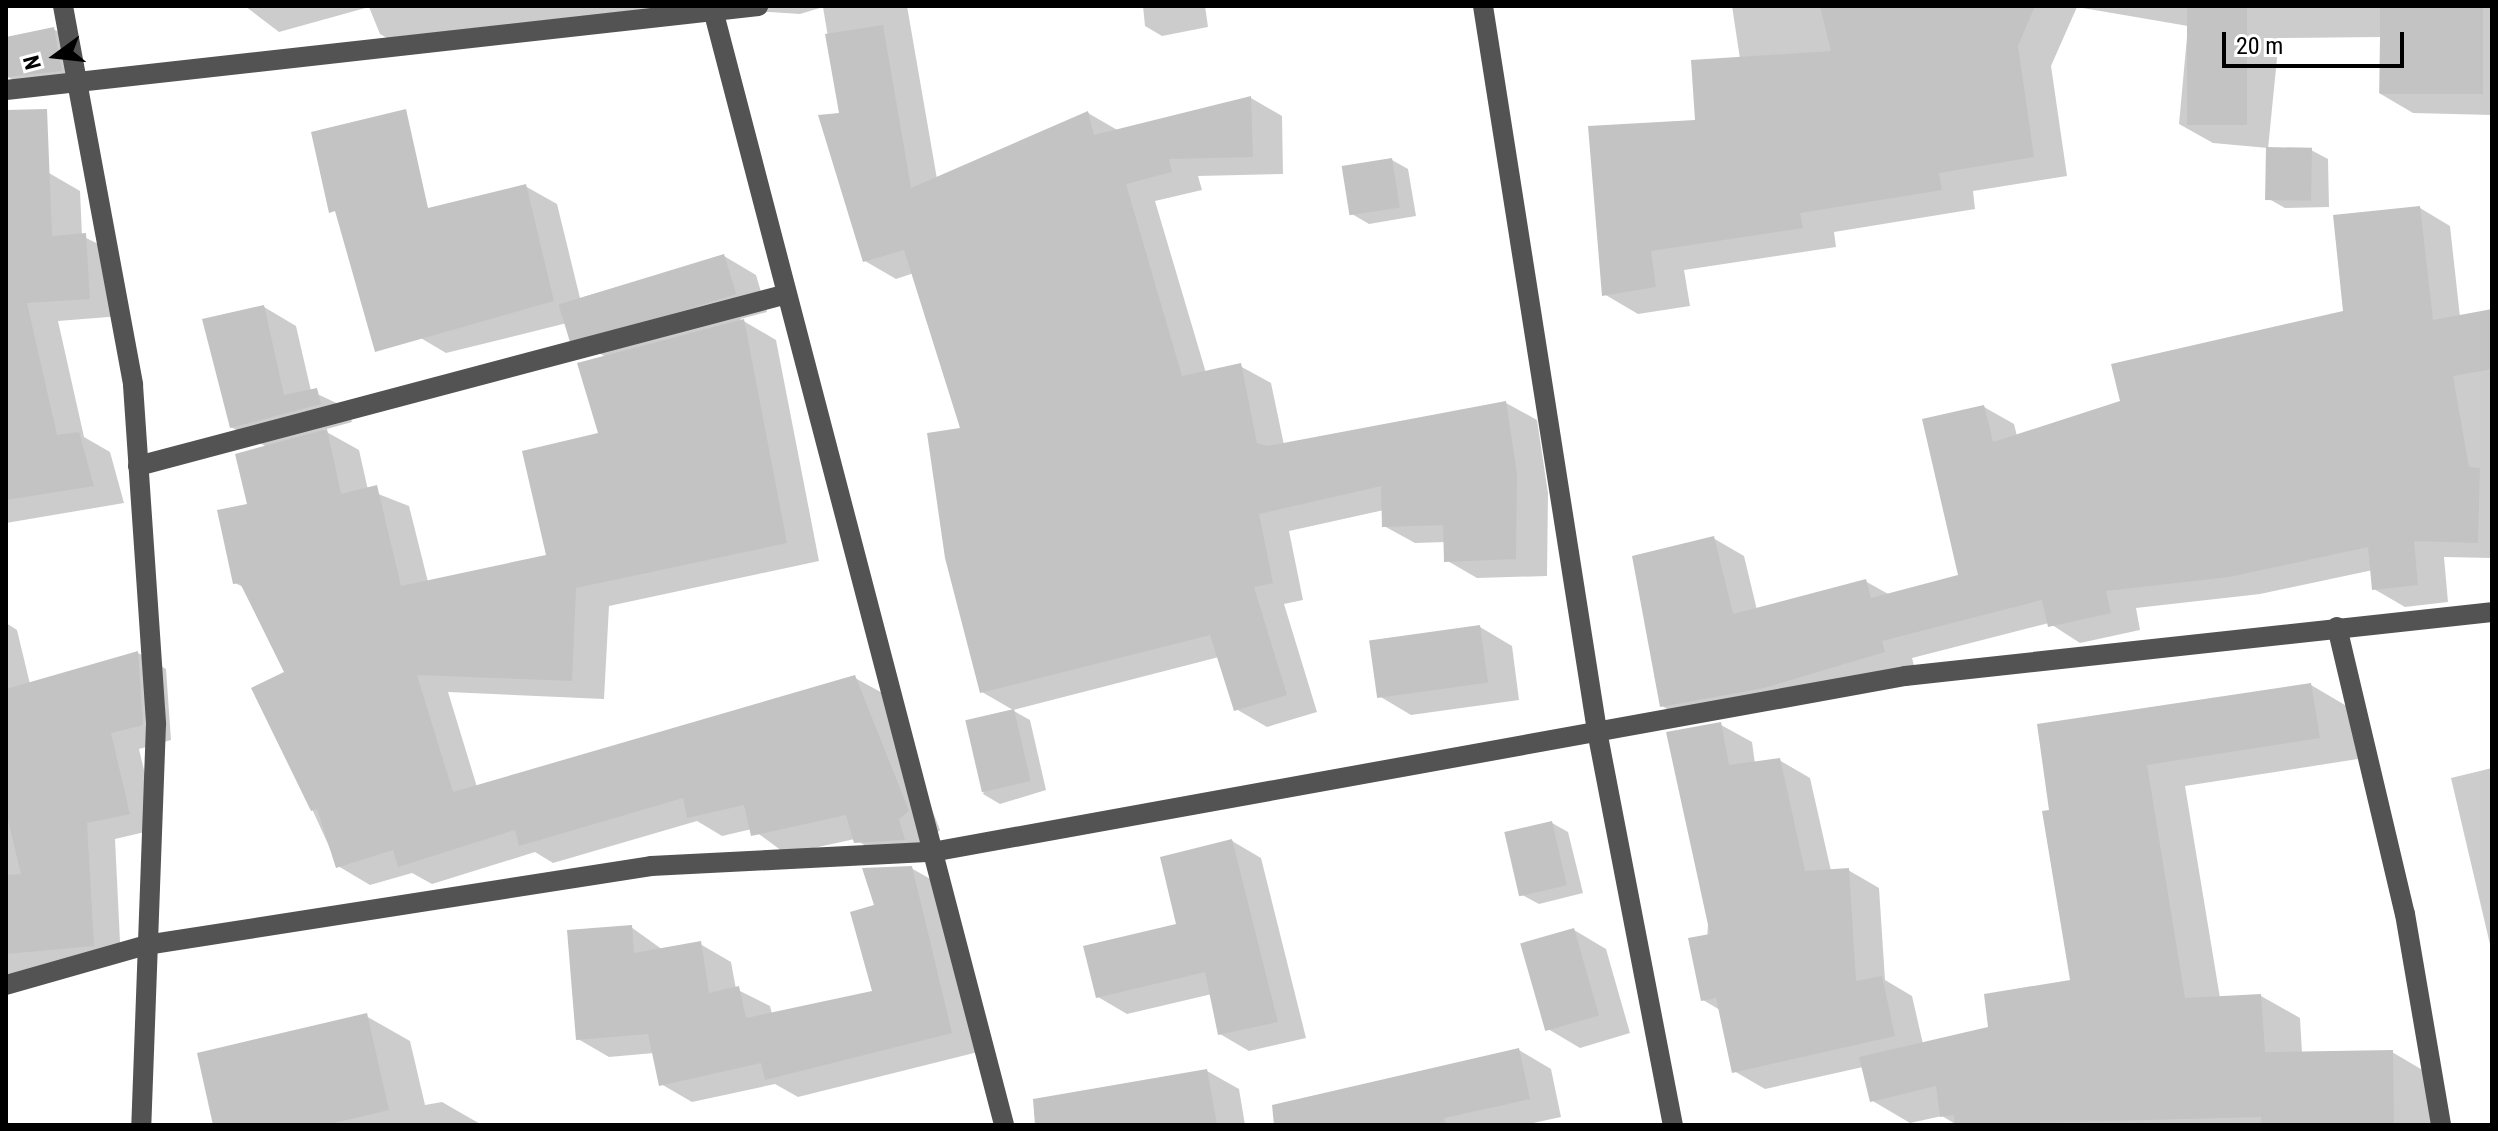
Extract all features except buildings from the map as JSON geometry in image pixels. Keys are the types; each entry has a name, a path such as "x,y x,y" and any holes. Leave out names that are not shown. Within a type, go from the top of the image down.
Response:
{"street":[{"path":"63,6 133,385 156,724 141,1125"},
{"path":"6,90 76,77 758,6"},
{"path":"1483,6 1597,731 1673,1125"},
{"path":"713,10 1004,1125"},
{"path":"138,466 787,294"},
{"path":"6,985 146,945 651,866 932,852 1905,676 2492,612"},
{"path":"2337,627 2405,914 2441,1125"}]}
